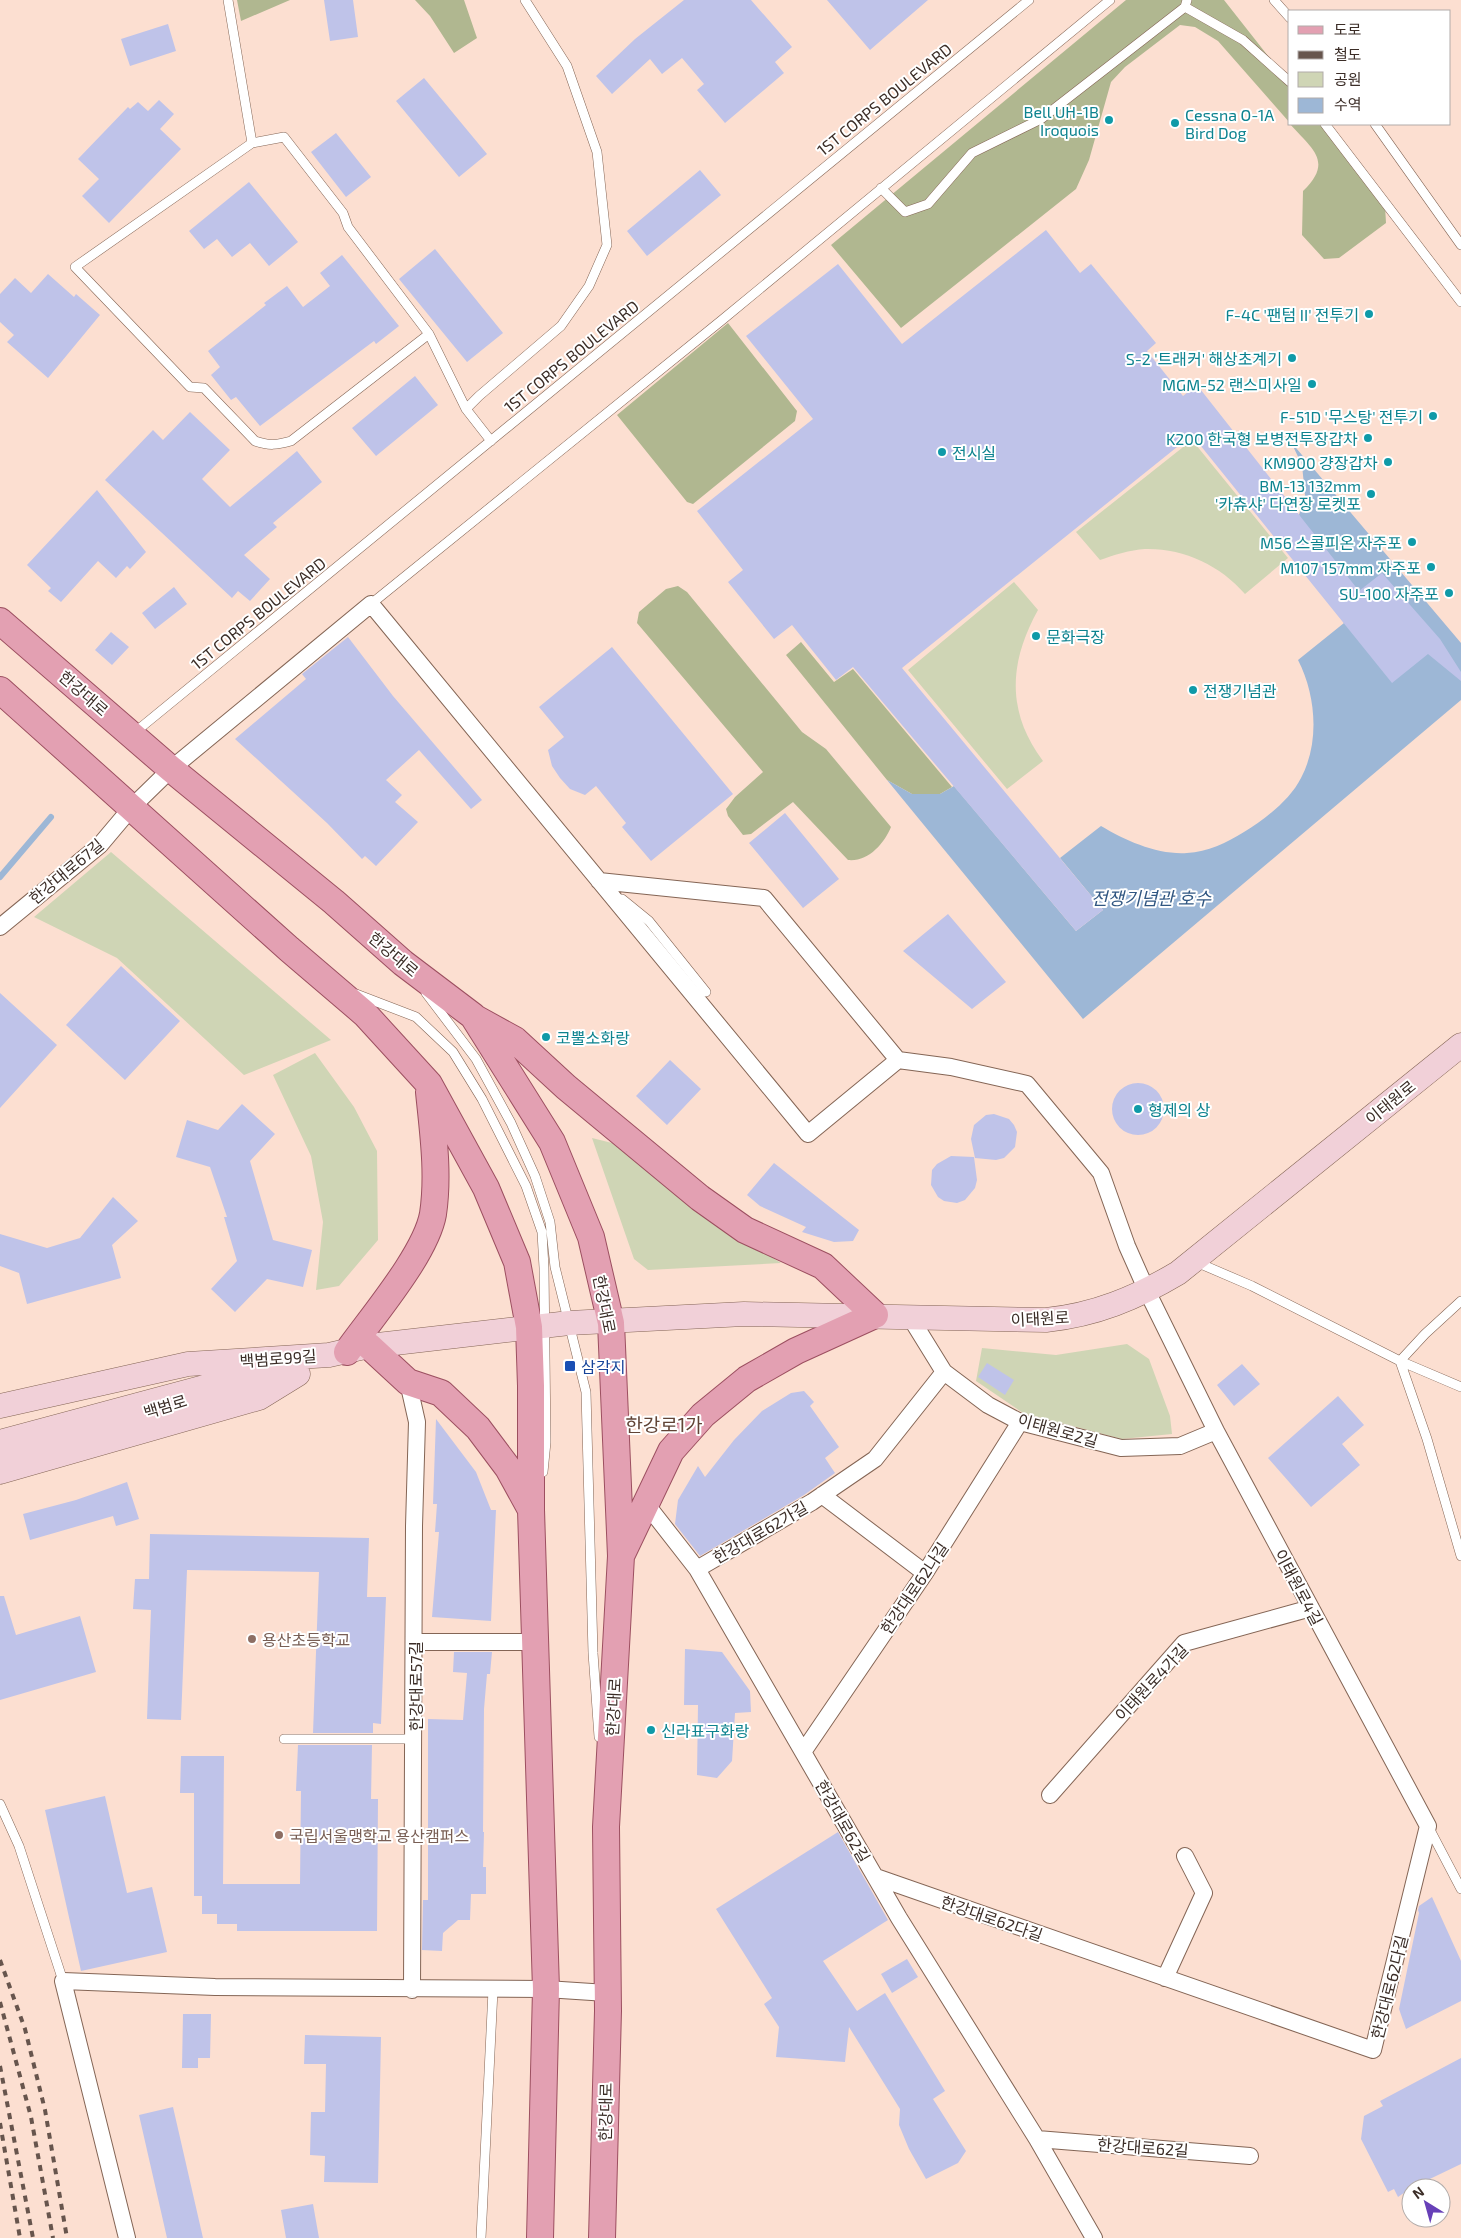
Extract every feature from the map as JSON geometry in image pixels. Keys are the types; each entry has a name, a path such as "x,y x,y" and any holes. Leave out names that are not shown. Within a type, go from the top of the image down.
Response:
{"main road":[{"name":"한강대로","path":"0,621 171,769 334,902 403,963 473,1016 554,1145 591,1237 611,1322 621,1556 606,1827 608,1993 602,2238"},
{"path":"0,690 365,1014 429,1084 486,1188 517,1262 537,1326 538,1493 534,1545 535,1642 546,1990 540,2238"},
{"path":"473,1016 515,1040 566,1087 700,1198 752,1234 823,1266 875,1315 796,1351 747,1379 703,1415 671,1451 621,1556"},
{"name":"이태원로","path":"537,1326 744,1314 875,1315 1037,1320 1065,1318 1099,1310 1147,1291 1195,1261 1461,1044"},
{"path":"429,1084 436,1174 432,1216 416,1256 348,1351 408,1382 441,1393 478,1428 508,1468 538,1493"},
{"name":"백범로","path":"0,1442 94,1422 348,1351 537,1326"},
{"name":"백범로99길","path":"0,1407 188,1364 348,1351"},
{"name":"백범로99길","path":"3,1464 259,1398 348,1351"},
{"name":"백범로","path":"3,1464 94,1422"}],"street":[{"name":"한강대로67길","path":"0,927 100,845 132,807 171,769 370,604"},
{"path":"370,604 598,881 808,1134 898,1060 764,898 598,881"},
{"name":"이태원로4길","path":"898,1060 951,1067 1027,1084 1101,1173 1127,1246 1147,1291 1216,1431 1428,1826"},
{"name":"이태원로2길","path":"910,1317 944,1372 988,1405 1020,1422 1121,1448 1180,1446 1216,1431"},
{"name":"한강대로62가길","path":"697,1569 822,1495 876,1459 944,1372"},
{"name":"한강대로57길","path":"408,1382 418,1422 414,1526 416,1642 412,1990"},
{"name":"한강대로62나길","path":"803,1752 925,1573 1020,1422"},
{"name":"한강대로62가길","path":"822,1495 925,1573"},
{"name":"한강대로62길","path":"646,1505 697,1569 876,1877 1037,2139 1094,2238"},
{"name":"이태원로4가길","path":"1050,1795 1184,1643 1311,1608"},
{"path":"416,1642 535,1642"},
{"name":"한강대로62다길","path":"876,1877 1373,2050 1428,1826"},
{"path":"1165,1978 1204,1893 1185,1856"},
{"path":"127,2238 63,1981 215,1987 546,1990 608,1993"},
{"name":"한강대로62길","path":"1037,2139 1250,2156"}],"lane":[{"path":"228,0 252,143"},
{"path":"466,409 561,326 590,286 607,245 597,152 567,66 525,0"},
{"name":"1ST CORPS BOULEVARD","path":"132,734 1029,0"},
{"path":"370,604 708,332 880,188 1110,0"},
{"path":"1274,0 1288,16"},
{"path":"880,188 905,212 928,204 972,154 1041,119 1186,3 1244,40 1288,80"},
{"path":"1326,125 1461,302"},
{"path":"1376,125 1461,245"},
{"path":"429,334 291,441 277,445 267,445 255,441 204,388 190,387 75,267 252,143 284,137 343,213 348,227 429,334 466,409 491,441"},
{"path":"598,881 650,921 706,992"},
{"path":"403,963 476,1059 511,1123 535,1176 550,1222 554,1267 586,1392 593,1653 606,1827"},
{"path":"328,983 416,1017 452,1052 482,1099 526,1186 542,1232 537,1326"},
{"path":"1195,1261 1252,1286 1400,1361 1461,1387"},
{"path":"1400,1361 1461,1301"},
{"path":"1400,1361 1427,1439 1461,1556"},
{"path":"284,1738 415,1739"},
{"path":"0,1804 20,1846 63,1981"},
{"name":"이태원로4길","path":"1428,1826 1461,1889"},
{"path":"481,2238 493,1990"}],"green space":[{"path":"237,0 290,0 241,21"},
{"path":"415,0 464,0 477,38 454,53 430,16"},
{"path":"1126,0 1224,0 1288,81 1288,121 1218,41 1195,27 1180,25 1125,67 1111,82 1089,160 1076,189 901,328 831,245"},
{"path":"1291,125 1322,125 1385,206 1386,223 1339,258 1324,259 1302,235 1303,191 1312,181 1317,171 1318,163 1312,148"},
{"path":"728,323 797,411 795,421 693,504 687,502 617,415"},
{"path":"1192,440 1288,558 1245,594 1224,575 1200,560 1187,555 1159,549 1145,549 1122,553 1100,560 1076,532"},
{"path":"1014,582 1038,610 1028,629 1021,649 1016,687 1023,724 1031,743 1043,761 1007,789 908,670"},
{"path":"678,586 687,592 802,732 826,749 891,827 884,840 869,855 855,860 848,860 793,802 751,834 743,835 728,816 726,809 735,797 763,772 637,623 639,612 666,589"},
{"path":"801,642 834,682 853,669 952,787 940,794 912,794 887,780 786,655"},
{"path":"111,852 331,1040 244,1075 117,958 34,917"},
{"path":"315,1053 354,1107 377,1151 378,1240 339,1286 316,1290 323,1222 311,1156 273,1075"},
{"path":"592,1138 612,1143 724,1228 781,1263 648,1270 634,1259"},
{"path":"1127,1344 1149,1359 1170,1416 1172,1434 1122,1439 1023,1413 976,1381 982,1348 1056,1355"}],"water":[{"name":"전쟁기념관 호수","path":"1291,442 1461,643 1461,700 1083,1019 887,780 912,794 940,794 954,786 1076,931 1103,910 1060,858 1101,826 1142,846 1165,852 1187,853 1210,849 1260,822 1283,802 1296,786 1307,764 1311,749 1313,734 1312,703 1309,688 1298,660 1344,623 1299,515 1305,495 1302,465"}],"building":[{"path":"324,0 353,0 358,37 330,41"},
{"path":"684,0 751,0 792,47 775,62 784,73 725,123 697,90 704,84 682,58 662,74 650,59 612,94 596,76 635,39"},
{"path":"827,0 928,0 870,50"},
{"path":"168,24 176,51 130,66 121,39"},
{"path":"424,78 487,154 459,177 396,101"},
{"path":"159,100 174,114 160,129 181,149 109,223 82,196 99,179 78,159 128,107 130,109 138,102 148,111"},
{"path":"336,133 371,177 346,197 311,152"},
{"path":"700,170 721,195 647,256 627,231"},
{"path":"249,182 298,242 269,266 250,243 232,257 217,239 204,249 189,231"},
{"name":"전시실","path":"1046,230 1080,273 1091,264 1156,343 1147,351 1183,396 1197,385 1359,591 1382,573 1440,639 1461,672 1461,681 1428,654 1392,683 1192,435 902,668 1103,910 1076,931 853,667 836,680 792,625 774,639 728,582 743,570 697,511 813,419 746,336 838,264 902,344"},
{"path":"435,249 503,333 467,362 399,279"},
{"path":"342,255 399,326 376,344 374,341 260,426 236,397 231,400 211,375 220,367 208,351 287,286 303,307 330,286 320,273"},
{"path":"48,274 74,297 76,294 100,315 48,378 7,342 14,335 0,322 0,294 15,278 31,293"},
{"path":"415,376 438,405 376,456 352,428"},
{"path":"190,412 230,450 202,479 230,507 297,451 322,482 273,523 277,527 244,555 270,579 250,601 238,591 232,598 105,480 153,430 163,440"},
{"path":"97,490 146,552 130,569 127,566 116,578 98,561 61,602 48,591 51,588 27,565"},
{"path":"174,587 187,604 155,629 142,613"},
{"path":"111,632 129,647 112,665 95,650"},
{"path":"348,637 393,696 482,800 471,809 419,750 386,780 402,795 395,802 418,822 376,866 365,856 362,859 327,823 235,739 306,679 302,674"},
{"path":"612,647 733,794 651,861 622,827 626,823 596,786 585,795 570,789 560,778 552,766 548,750 564,737 539,707"},
{"path":"785,813 839,879 803,908 749,843"},
{"path":"948,914 1006,982 972,1009 903,951"},
{"path":"121,966 180,1021 125,1080 66,1025"},
{"path":"0,993 57,1045 0,1108"},
{"path":"670,1060 701,1089 667,1125 636,1096"},
{"name":"형제의 상","path":"1133,1083 1143,1083 1157,1090 1164,1104 1164,1114 1157,1128 1143,1135 1133,1135 1123,1131 1116,1124 1112,1114 1112,1104 1116,1094 1123,1087"},
{"path":"242,1104 275,1134 250,1161 273,1240 312,1250 303,1287 267,1279 235,1312 211,1289 237,1261 224,1217 227,1217 210,1167 176,1157 187,1120 218,1130"},
{"path":"994,1114 1009,1119 1014,1125 1017,1132 1015,1147 1004,1158 996,1160 975,1158 971,1139 974,1125 986,1115"},
{"path":"951,1156 974,1157 977,1180 975,1188 965,1200 957,1203 944,1201 938,1197 931,1185 932,1170 937,1164"},
{"path":"774,1163 859,1230 853,1241 834,1242 802,1232 806,1227 760,1206 747,1195"},
{"path":"113,1197 138,1221 112,1245 121,1278 27,1304 19,1273 0,1266 0,1234 47,1248 80,1238"},
{"path":"987,1363 1014,1380 1005,1395 978,1377"},
{"path":"1242,1364 1260,1384 1234,1406 1217,1385"},
{"path":"804,1391 814,1402 810,1406 839,1447 825,1458 835,1473 804,1495 700,1556 675,1524 678,1500 698,1466 705,1477 734,1440 762,1411 791,1393"},
{"path":"1338,1396 1364,1425 1342,1444 1360,1465 1311,1507 1268,1458"},
{"path":"436,1419 476,1472 491,1510 496,1510 491,1621 432,1617 439,1532 435,1532 437,1504 433,1504"},
{"path":"127,1482 139,1519 116,1526 113,1516 30,1540 23,1514 76,1500"},
{"path":"150,1534 369,1538 367,1597 386,1597 381,1724 373,1723 373,1733 313,1733 319,1572 187,1570 181,1720 147,1719 151,1610 133,1609 135,1579 149,1579"},
{"path":"0,1596 4,1596 16,1635 80,1616 96,1672 0,1700"},
{"path":"685,1649 722,1652 750,1691 751,1712 735,1713 732,1761 717,1778 697,1775 698,1705 684,1705"},
{"path":"454,1652 492,1652 490,1674 487,1674 484,1709 483,1867 486,1867 486,1894 471,1894 470,1920 458,1920 443,1933 442,1951 422,1950 423,1900 428,1900 428,1719 463,1720 467,1673 453,1672"},
{"path":"298,1745 372,1745 371,1799 378,1799 377,1931 237,1931 237,1924 217,1924 217,1914 202,1914 202,1896 194,1896 194,1793 180,1793 181,1756 224,1756 223,1884 300,1884 301,1791 296,1791"},
{"path":"105,1796 127,1893 152,1887 167,1952 81,1971 45,1810"},
{"path":"838,1832 888,1920 823,1961 857,2011 885,1993 945,2091 933,2099 966,2151 958,2163 926,2179 909,2149 899,2125 900,2109 849,2027 845,2062 776,2057 779,2027 764,2004 772,1998 716,1909"},
{"path":"1432,1897 1461,1961 1461,2001 1406,2029 1399,2009 1419,1913 1418,1910 1419,1906"},
{"path":"907,1959 918,1977 892,1993 881,1974"},
{"path":"183,2014 211,2014 210,2058 198,2058 198,2068 182,2068"},
{"path":"305,2035 381,2037 378,2183 324,2182 325,2156 310,2155 311,2112 325,2112 326,2064 304,2064"},
{"path":"1461,2058 1461,2164 1432,2178 1401,2178 1401,2195 1398,2197 1394,2189 1388,2192 1361,2139 1364,2116 1383,2106 1380,2101"},
{"path":"173,2107 203,2238 167,2238 139,2115"},
{"path":"313,2204 319,2238 286,2238 281,2210"}],"waterway":[{"path":"0,877 51,817"}],"railway":[{"path":"0,1960 25,2029 45,2110 67,2238"},
{"path":"0,2002 31,2117 53,2238"},
{"path":"0,2066 33,2238"},
{"path":"0,2123 20,2238"}],"place":[{"name":"Bell UH-1B Iroquois","path":"1109,120"},
{"name":"Cessna O-1A Bird Dog","path":"1175,123"},
{"name":"F-4C '팬텀 II' 전투기","path":"1369,314"},
{"name":"S-2 '트래커' 해상초계기","path":"1292,358"},
{"name":"MGM-52 랜스미사일","path":"1312,384"},
{"name":"F-51D '무스탕' 전투기","path":"1433,416"},
{"name":"K200 한국형 보병전투장갑차","path":"1368,438"},
{"name":"전시실","path":"942,452"},
{"name":"KM900 걍장갑차","path":"1388,462"},
{"name":"BM-13 132mm '카츄샤' 다연장 로켓포","path":"1371,494"},
{"name":"M56 스콜피온 자주포","path":"1412,542"},
{"name":"M107 157mm 자주포","path":"1431,567"},
{"name":"SU-100 자주포","path":"1449,593"},
{"name":"문화극장","path":"1036,636"},
{"name":"전쟁기념관","path":"1193,690"},
{"name":"코뿔소화랑","path":"546,1037"},
{"name":"형제의 상","path":"1138,1109"},
{"name":"삼각지","path":"570,1366"},
{"name":"용산초등학교","path":"252,1639"},
{"name":"신라표구화랑","path":"651,1730"},
{"name":"국립서울맹학교 용산캠퍼스","path":"279,1835"}],"district":[{"name":"한강로1가","path":"664,1424"}]}
